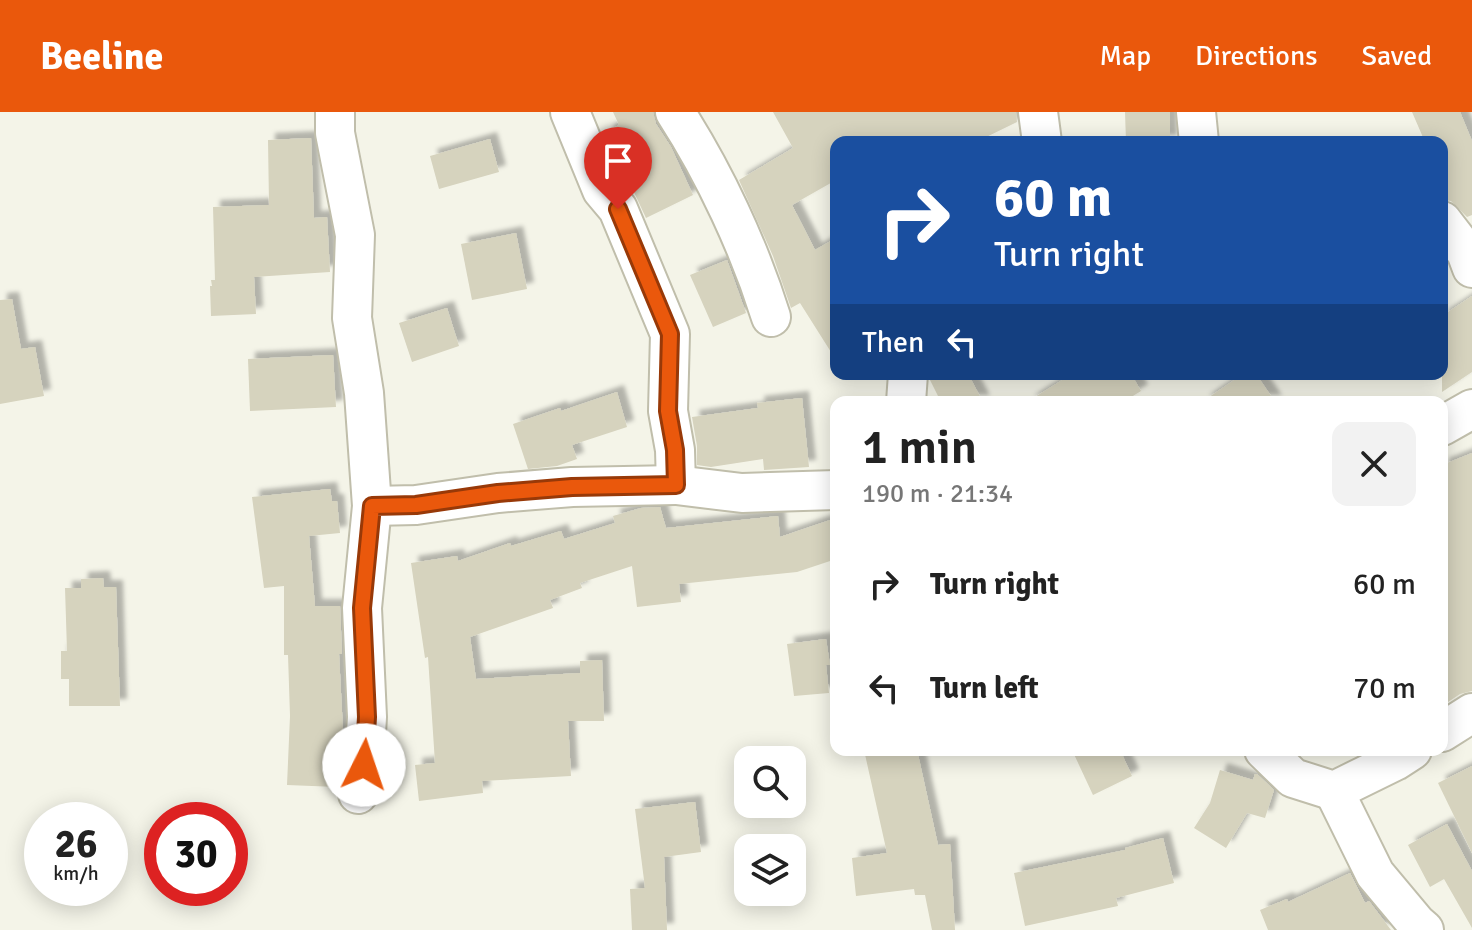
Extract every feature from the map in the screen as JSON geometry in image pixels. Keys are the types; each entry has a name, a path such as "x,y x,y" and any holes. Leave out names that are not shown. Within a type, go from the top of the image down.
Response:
{"street":[{"path":"335,112 335,133 355,235 352,318 364,393 372,506 362,608 367,717 364,765 358,794"},
{"path":"570,112 602,190 618,209 670,334 668,411 675,450 676,485"},
{"path":"675,112 706,163 758,276 771,317"},
{"path":"1038,112 1041,136"},
{"path":"1196,112 1198,136"},
{"path":"1448,229 1466,252 1472,268"},
{"path":"1448,423 1472,409"},
{"path":"372,506 416,505 498,493 572,487 676,485 742,493 830,490"},
{"path":"1448,728 1472,713"},
{"path":"1270,756 1293,778 1334,791 1403,756"},
{"path":"1334,791 1375,874 1424,930"}],"building":[{"path":"613,112 653,112 656,124 671,147 693,195 646,218 606,132 619,125"},
{"path":"773,112 1016,112 1017,122 988,136 830,136 830,183 792,205 815,250 830,241 830,350 800,303 791,308 773,256 739,180 793,148"},
{"path":"1125,112 1170,112 1170,136 1126,136"},
{"path":"1412,112 1460,112 1472,141 1472,215 1467,217 1448,201 1448,136 1422,136"},
{"path":"311,138 314,218 327,217 330,272 254,277 256,314 211,316 210,286 211,280 215,280 213,207 269,205 268,140"},
{"path":"490,139 499,172 439,189 430,156"},
{"path":"516,233 527,289 472,300 461,244"},
{"path":"727,260 746,313 713,327 690,275"},
{"path":"1472,296 1472,372 1442,392 1442,380 1448,380 1448,312"},
{"path":"12,299 21,349 35,347 44,396 0,404 0,300"},
{"path":"447,308 459,346 412,362 399,323"},
{"path":"333,355 336,407 250,411 248,359"},
{"path":"930,380 971,380 980,396 938,396"},
{"path":"1062,380 1135,380 1141,391 1133,396 1037,396"},
{"path":"1234,380 1260,380 1271,396 1211,396"},
{"path":"617,392 627,427 572,445 577,459 557,466 528,469 513,424"},
{"path":"802,398 809,467 764,470 763,459 711,467 697,465 692,417 758,408 757,403"},
{"path":"1472,453 1472,691 1448,702 1448,463"},
{"path":"330,489 332,501 337,501 340,533 309,536 315,606 340,606 341,769 337,787 287,785 290,716 288,655 284,655 284,586 264,588 252,497"},
{"path":"660,507 666,528 778,516 780,537 830,520 830,561 797,572 679,584 681,602 637,607 632,566 580,583 582,588 550,600 553,608 470,637 476,679 580,673 580,661 602,660 604,721 568,721 571,776 482,781 483,793 419,801 415,765 435,763 428,657 425,658 411,563 457,556 458,561 510,543 511,546 561,531 564,539 615,523 613,516 641,508"},
{"path":"103,578 104,587 116,587 120,706 69,706 69,679 61,679 61,651 67,651 65,588 81,588 81,579"},
{"path":"826,639 830,665 826,665 829,693 794,696 787,644"},
{"path":"865,756 918,756 938,845 950,844 955,930 932,930 925,895 915,895 914,889 856,896 852,858 887,853"},
{"path":"1075,756 1123,756 1132,776 1093,795"},
{"path":"1472,766 1472,853 1438,783"},
{"path":"1220,770 1253,780 1257,774 1274,790 1265,818 1247,813 1226,848 1194,828 1210,803"},
{"path":"695,802 701,852 664,857 667,930 632,930 630,889 645,888 635,809"},
{"path":"1447,824 1472,871 1472,928 1444,879 1430,887 1408,845"},
{"path":"1163,838 1174,883 1116,898 1118,906 1025,926 1014,873 1125,850"},
{"path":"1350,873 1365,903 1369,901 1391,930 1268,930 1260,910 1287,899 1288,902"}],"route":[{"path":"364,765 367,717 362,608 372,506 416,505 498,493 572,487 676,485 675,450 668,411 670,334 618,209"}]}
